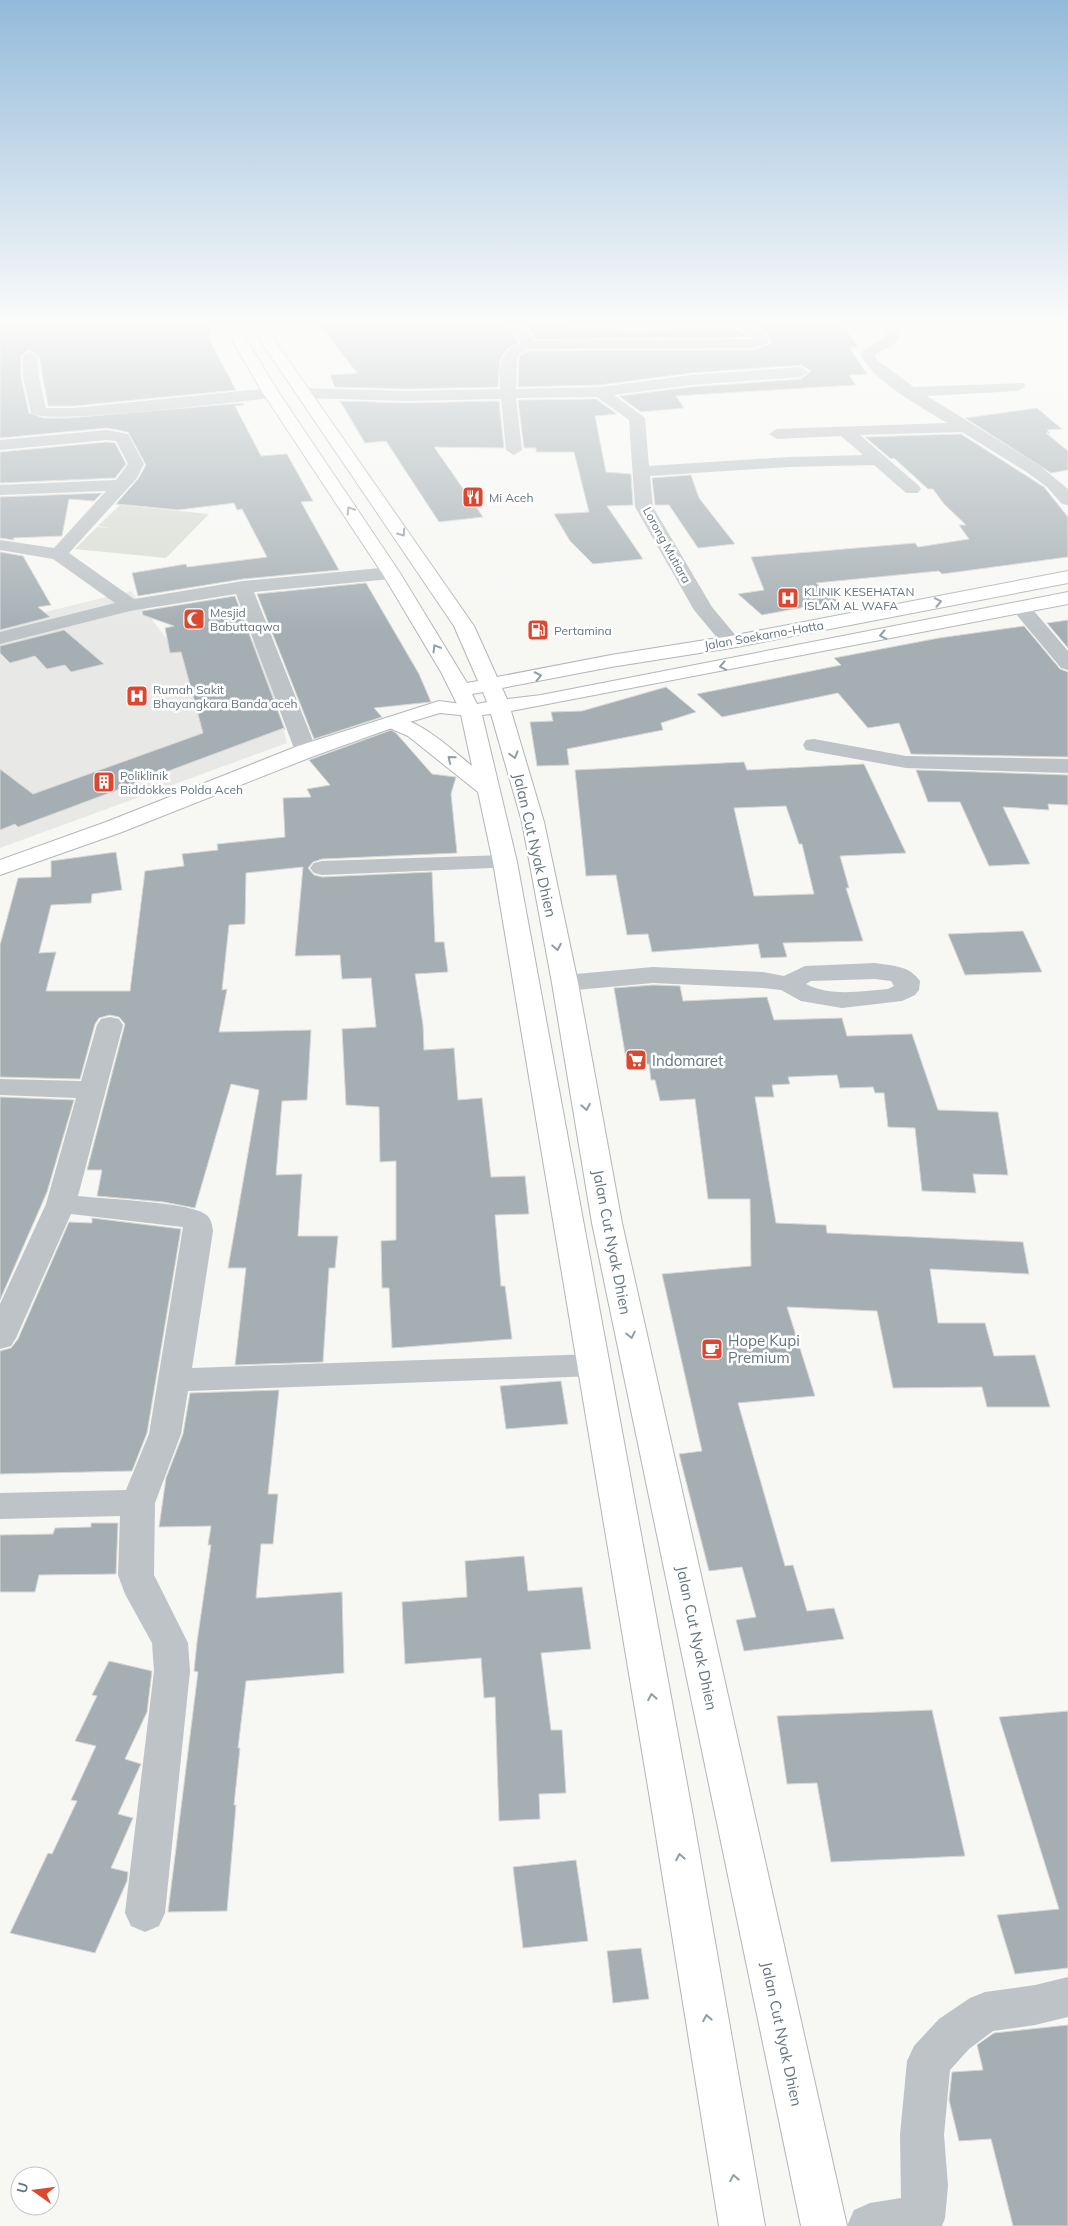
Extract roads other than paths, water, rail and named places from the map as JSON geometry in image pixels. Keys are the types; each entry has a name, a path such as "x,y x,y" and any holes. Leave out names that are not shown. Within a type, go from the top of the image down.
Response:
{"main road":[{"name":"Jalan Cut Nyak Dhien","path":"292,425 391,573 450,672 472,700 533,822 565,983 607,1224 824,2226"},
{"name":"Jalan Cut Nyak Dhien","path":"325,425 421,561 464,626 472,700 489,790 506,862 742,2226"},
{"name":"Jalan Soekarno-Hatta","path":"472,700 610,661 731,642 1068,577"},
{"name":"Jalan Soekarno-Hatta","path":"472,700 1021,608 1068,598"},
{"path":"0,868 114,827 306,751 392,722 472,700"},
{"path":"392,722 415,732 489,790"}],"street":[{"path":"511,425 514,450"},
{"name":"Lorong Mutiara","path":"637,425 644,507 704,610 731,642"},
{"path":"962,425 1026,464 1048,480 1068,500"},
{"path":"777,434 965,427"},
{"path":"845,431 912,489"},
{"path":"0,445 116,435 122,437 136,464 131,474 58,554"},
{"path":"642,472 789,462 877,460"},
{"path":"0,490 120,485"},
{"path":"0,545 58,554 130,605"},
{"path":"0,638 130,605 243,586 391,573"},
{"path":"243,586 306,751"},
{"path":"1021,608 1068,664"},
{"path":"814,745 906,762 1068,766"},
{"path":"322,868 506,862"},
{"path":"565,983 653,975 763,980 788,984"},
{"path":"0,1338 61,1204 110,1025"},
{"path":"0,1087 91,1090"},
{"path":"61,1204 188,1217 197,1222 198,1231 165,1434 138,1504 136,1575 143,1594 160,1621 170,1643 172,1671 145,1913"},
{"path":"174,1380 594,1364"},
{"path":"0,1506 138,1504"},
{"path":"870,2226 922,2218 925,2186 922,2135 929,2061 954,2034 985,2012 1035,2005 1068,1997"}],"place":[{"name":"Mi Aceh","path":"473,497"},
{"name":"KLINIK KESEHATAN ISLAM AL WAFA","path":"788,598"},
{"name":"Mesjid Babuttaqwa","path":"194,619"},
{"name":"Pertamina","path":"538,630"},
{"name":"Rumah Sakit Bhayangkara Banda aceh","path":"137,696"},
{"name":"Poliklinik Biddokkes Polda Aceh","path":"104,782"},
{"name":"Indomaret","path":"636,1060"},
{"name":"Hope Kupi Premium","path":"712,1349"}]}
